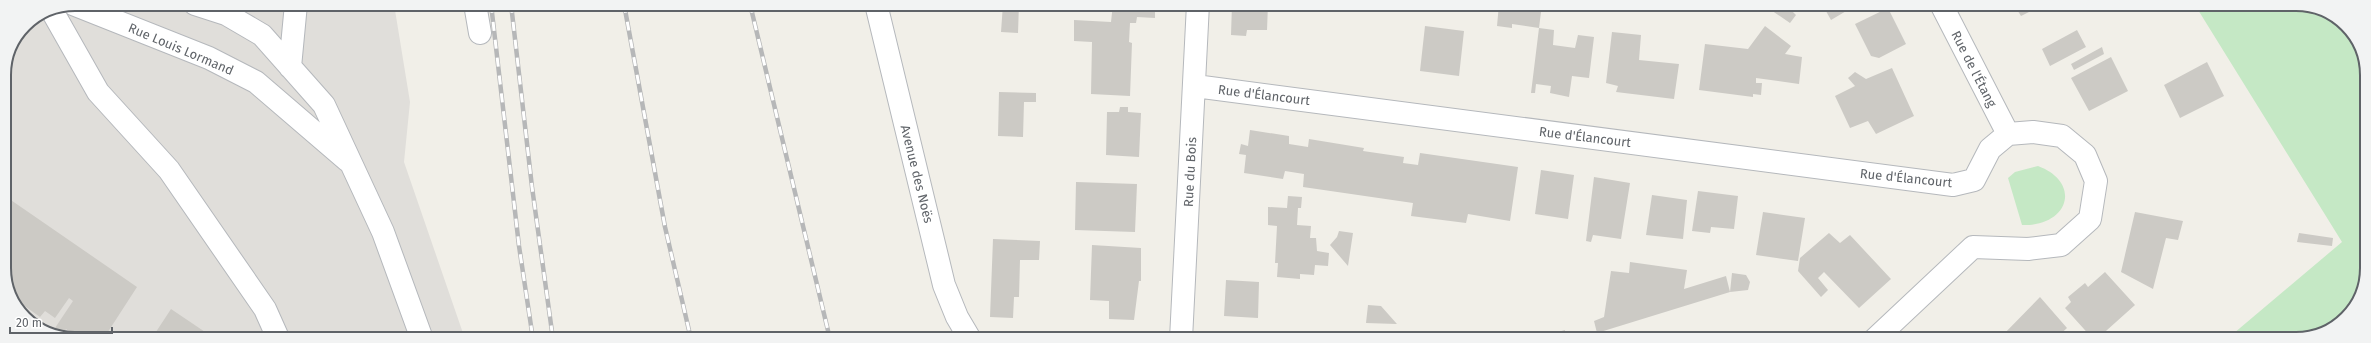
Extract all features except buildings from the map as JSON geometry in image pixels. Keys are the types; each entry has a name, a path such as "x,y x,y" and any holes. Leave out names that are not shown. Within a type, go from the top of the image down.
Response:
{"street":[{"name":"Rue Louis Lormand","path":"91,11 209,58 256,82 354,167"},
{"name":"Rue Louis Lormand","path":"234,11 262,35 324,105 383,232 420,332"},
{"path":"290,67 295,11"},
{"path":"476,11 480,33"},
{"name":"Avenue des Noës","path":"878,11 944,285 957,317 966,332"},
{"name":"Rue du Bois","path":"1181,332 1198,11"},
{"name":"Rue de l'Étang","path":"1945,11 2008,134"},
{"path":"54,15 98,92 169,170 265,308 275,332"},
{"name":"Rue d'Élancourt","path":"1195,86 1953,185 1974,180 1990,149 2008,134"},
{"path":"1882,332 1973,247 2028,249 2061,244 2090,219 2096,181 2085,155 2062,136 2033,132 2008,134"}],"shaded area":[{"path":"395,11 410,102 404,162 463,332 75,332 59,330 51,327 33,316 24,307 16,292 12,280 12,63 22,40 30,30 51,16 63,12"}],"green space":[{"path":"2199,11 2296,11 2312,13 2331,22 2347,36 2357,55 2359,63 2360,268 2357,288 2344,310 2331,321 2320,327 2308,331 2296,332 2235,332 2342,242"},
{"path":"2038,166 2052,173 2061,183 2065,193 2064,203 2059,212 2050,219 2038,224 2022,225 2008,178 2015,172"}],"railway":[{"path":"492,11 519,246 532,332"},
{"path":"512,11 532,187 552,332"},
{"path":"625,11 665,227 689,332"},
{"path":"752,11 828,332"}]}
